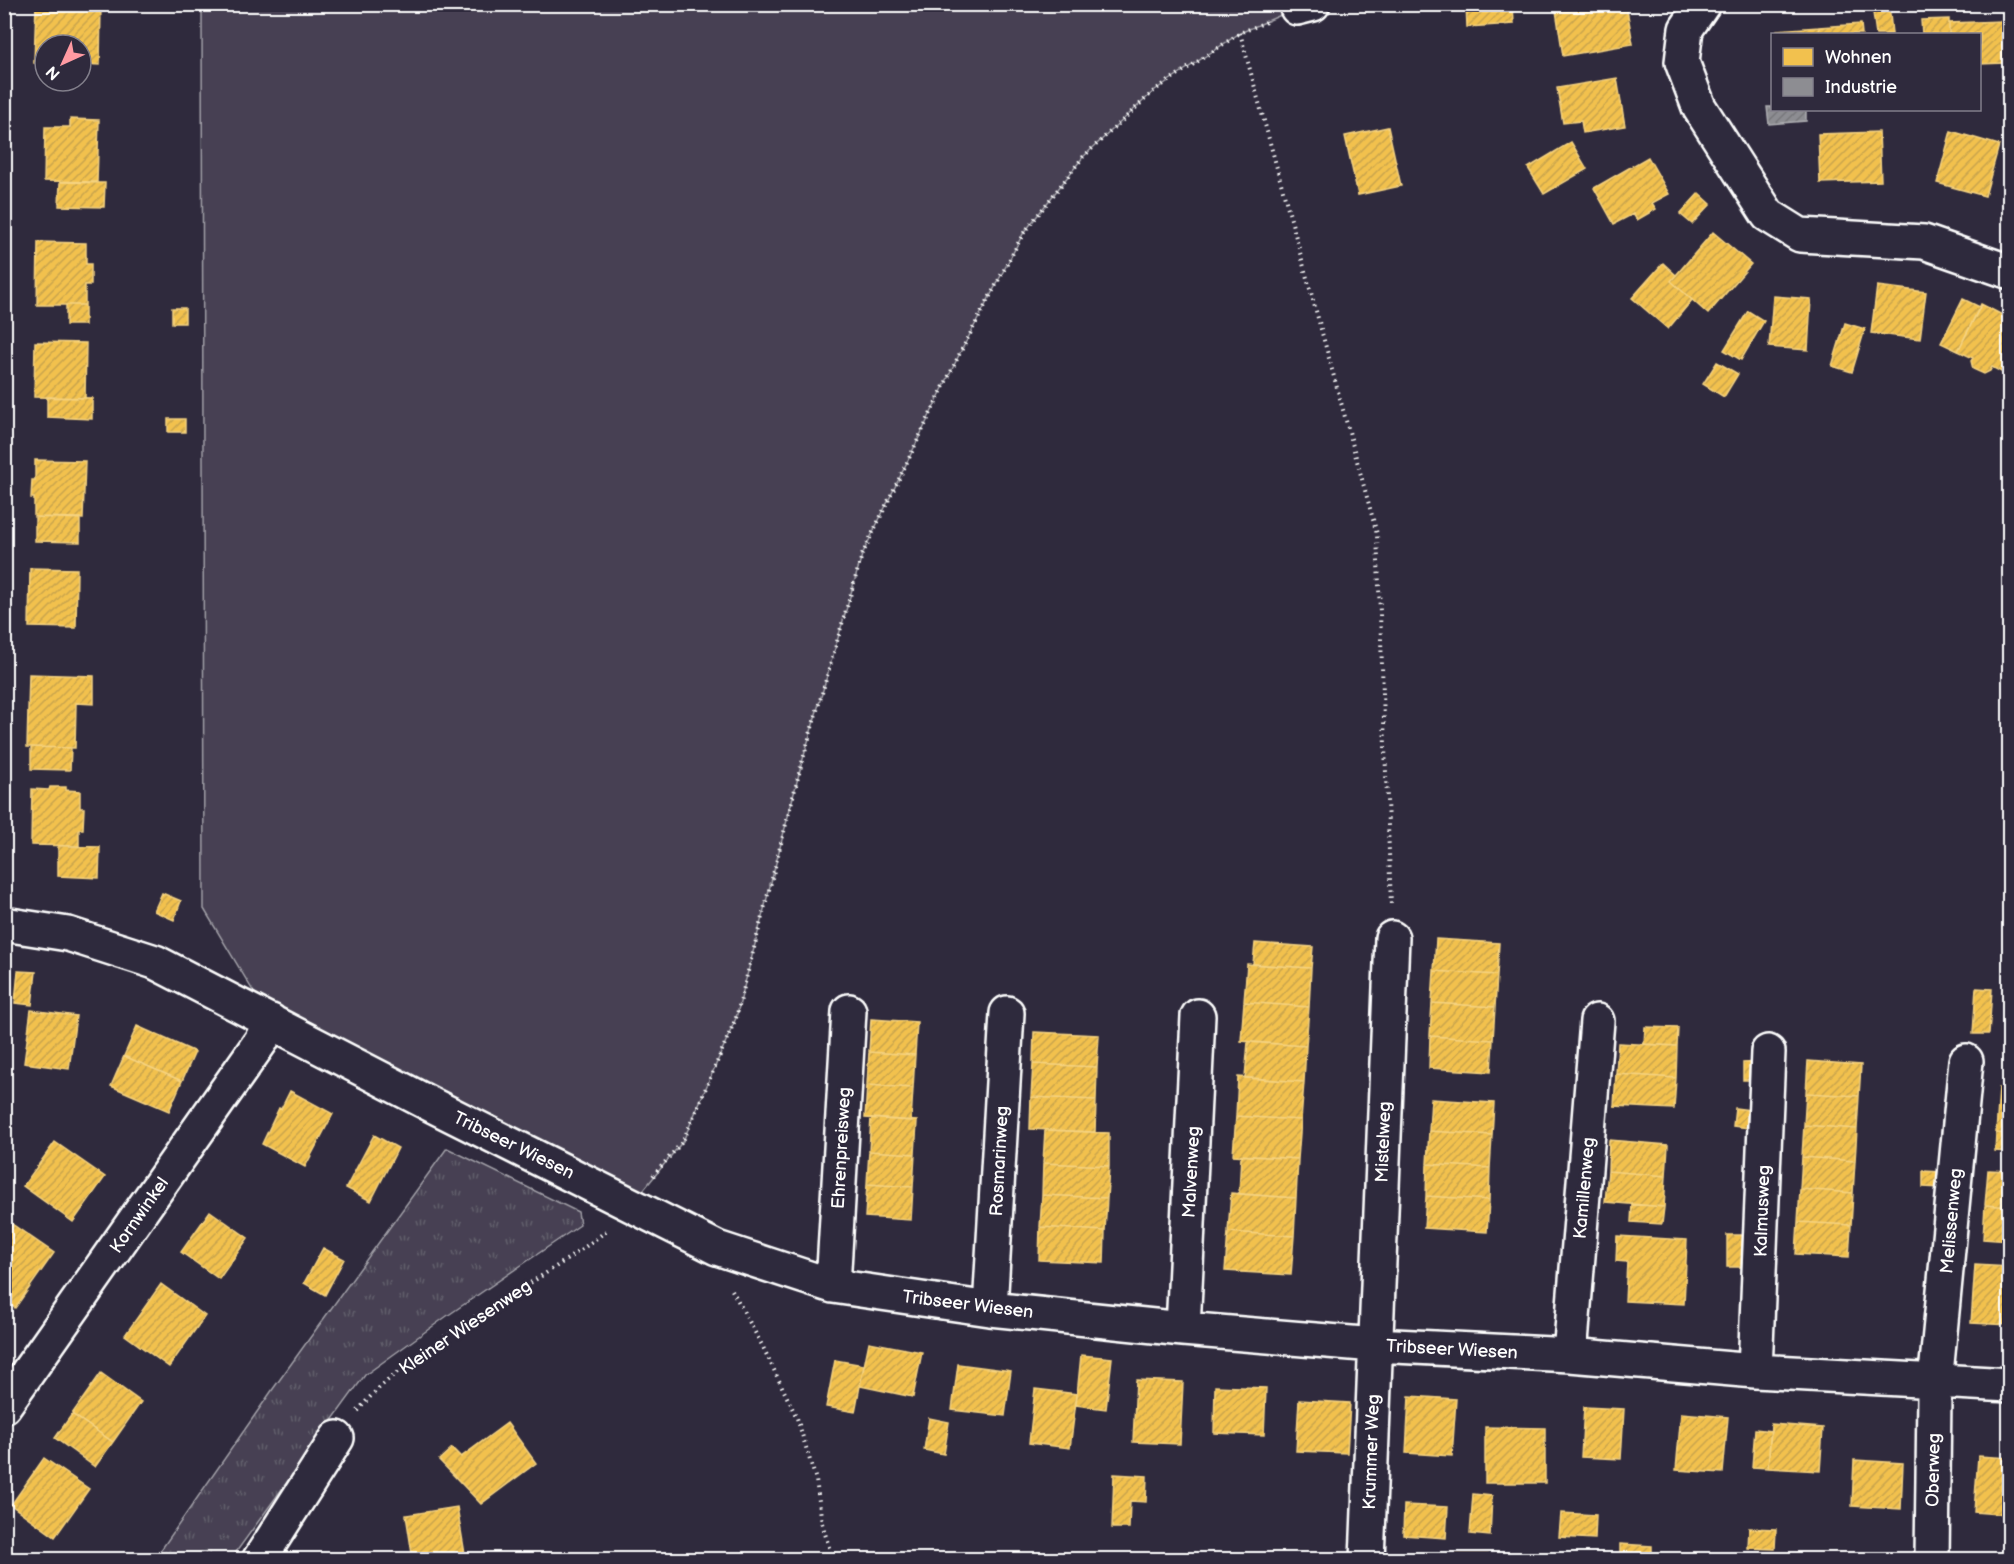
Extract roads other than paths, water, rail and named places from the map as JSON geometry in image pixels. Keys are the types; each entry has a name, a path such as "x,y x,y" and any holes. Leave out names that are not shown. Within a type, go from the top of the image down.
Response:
{"street":[{"path":"1703,4 1686,29 1682,62 1700,107 1768,215 1800,235 1924,242 2010,272"},
{"name":"Tribseer Wiesen","path":"4,924 68,934 155,962 717,1248 833,1286 990,1309 1183,1329 1375,1345 1570,1355 1755,1371 2010,1385"},
{"name":"Mistelweg","path":"1375,1345 1392,938"},
{"name":"Ehrenpreisweg","path":"833,1286 849,1011"},
{"name":"Rosmarinweg","path":"990,1309 1007,1013"},
{"name":"Malvenweg","path":"1183,1329 1198,1016"},
{"name":"Kornwinkel","path":"4,1406 261,1041 271,1021"},
{"name":"Kamillenweg","path":"1570,1355 1597,1021"},
{"name":"Kalmusweg","path":"1755,1371 1768,1052"},
{"name":"Melissenweg","path":"1936,1381 1966,1061"},
{"name":"Krummer Weg","path":"1367,1560 1375,1345"},
{"name":"Oberweg","path":"1932,1560 1936,1381"},
{"path":"259,1560 337,1438"}]}
